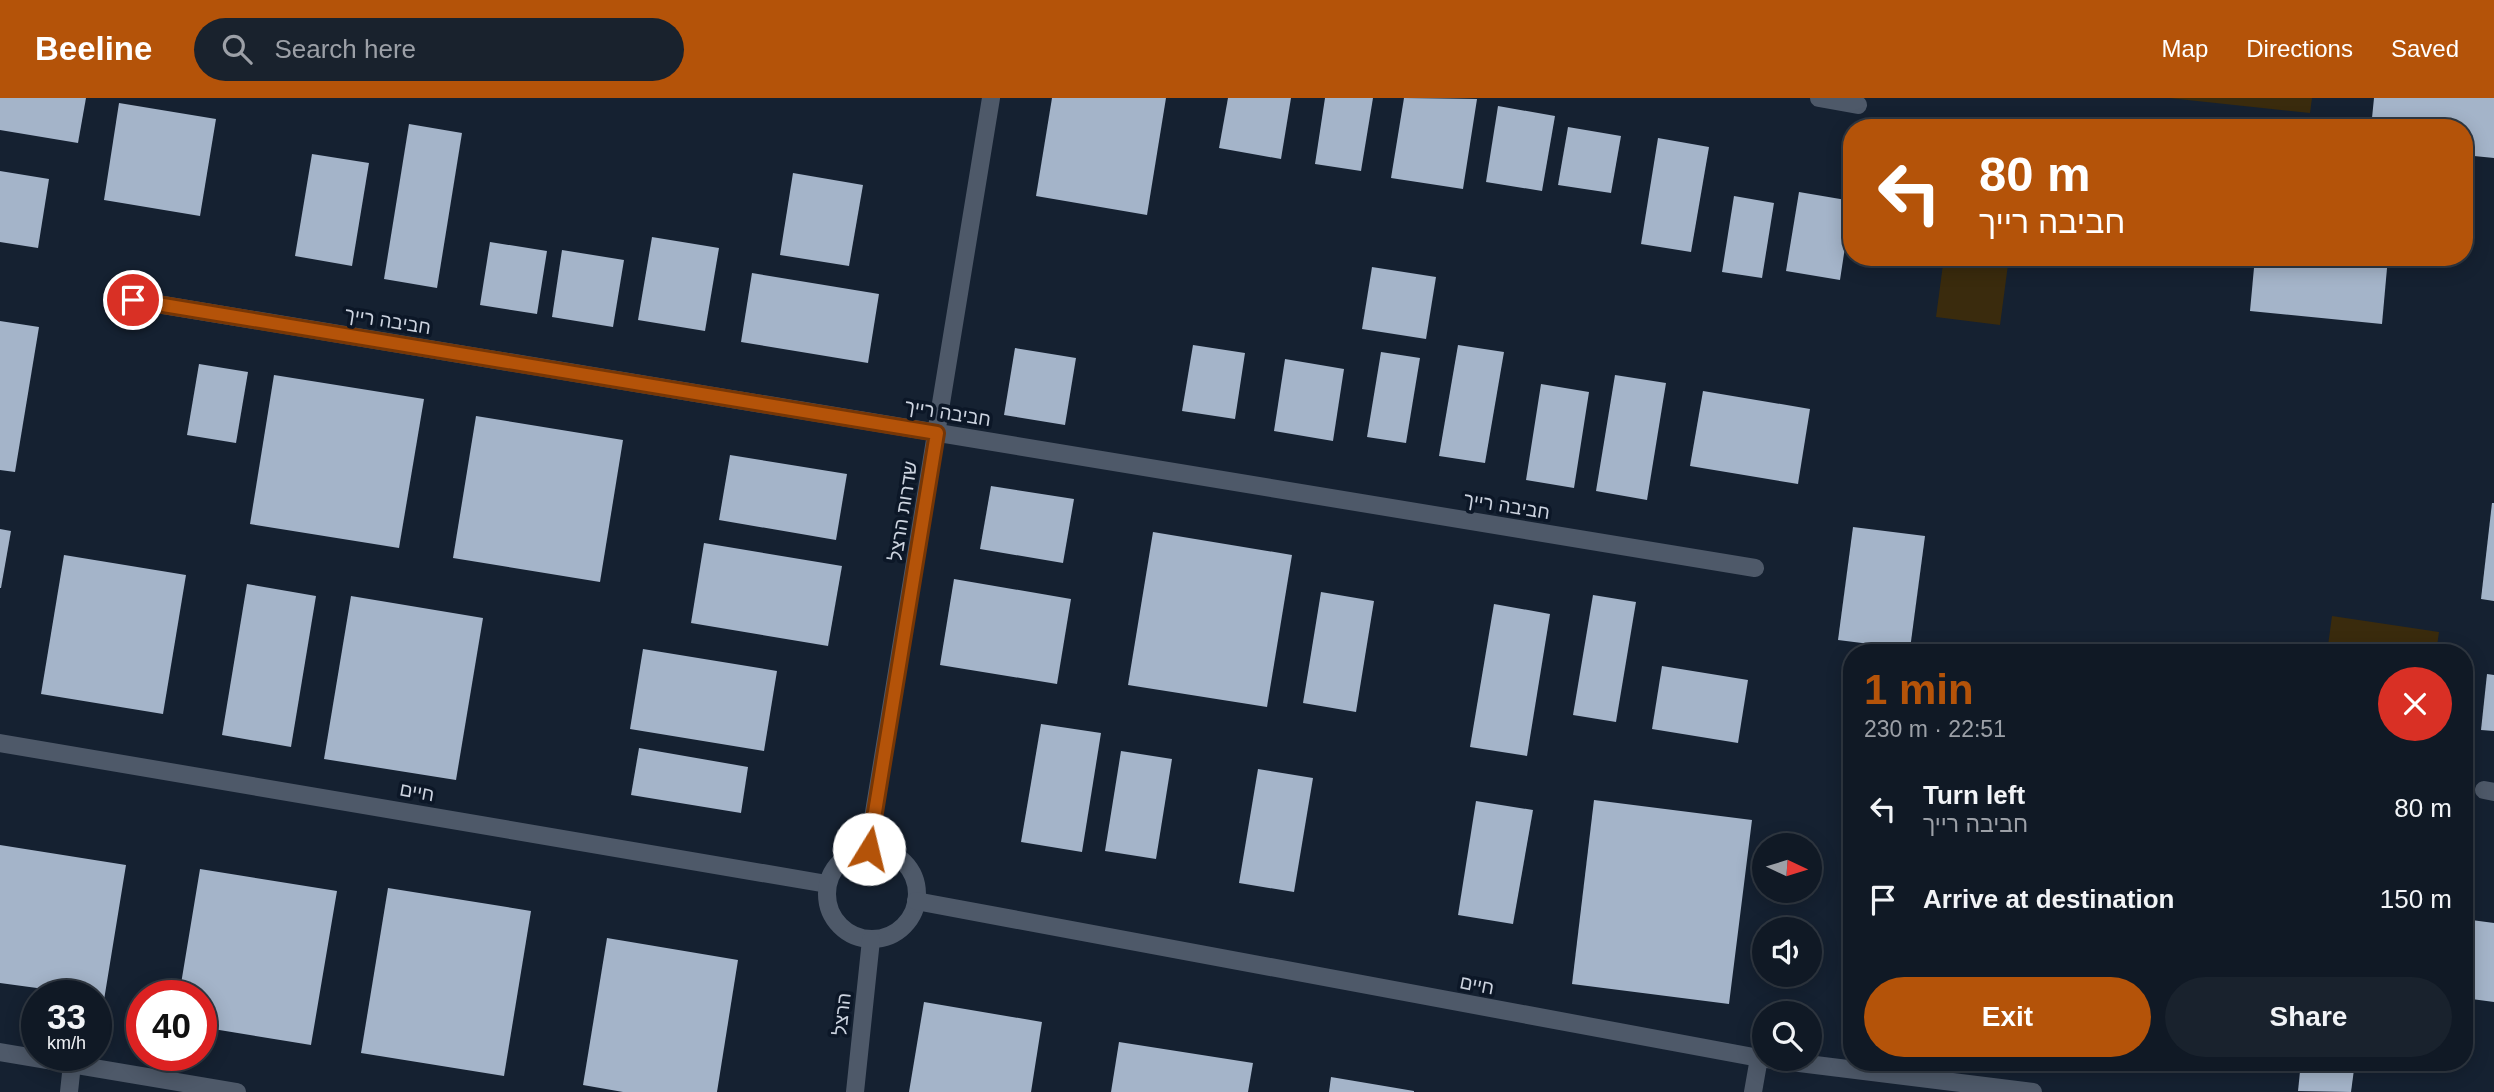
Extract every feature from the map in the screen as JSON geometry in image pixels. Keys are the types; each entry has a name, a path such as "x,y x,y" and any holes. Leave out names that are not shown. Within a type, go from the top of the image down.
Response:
{"street":[{"name":"שדרות הרצל","path":"869,849 991,98"},
{"path":"1819,98 1858,105"},
{"name":"חביבה רייך","path":"133,300 1755,568"},
{"name":"חיים","path":"0,743 827,884"},
{"path":"869,849 886,851 900,859 911,870 916,885 916,901 911,918 900,930 887,937 871,940 854,936 836,921 826,900 827,884 840,861 869,849"},
{"name":"חיים","path":"916,901 1752,1057"},
{"name":"הרצל","path":"855,1092 871,940"},
{"path":"0,1052 21,1056"},
{"name":"חיים","path":"1822,1066 1843,1068"},
{"path":"69,1092 71,1071"},
{"path":"112,1071 237,1092"},
{"path":"1754,1092 1757,1071"},
{"name":"חיים","path":"1864,1071 2033,1092"}],"shaded area":[{"path":"2169,98 2312,98 2310,113"},
{"path":"1943,266 2008,266 2000,325 1936,317"},
{"path":"2332,616 2439,632 2437,644 2328,644"}],"building":[{"path":"0,98 86,98 78,143 0,130"},
{"path":"1052,98 1166,98 1147,215 1036,196"},
{"path":"1228,98 1291,98 1281,159 1219,148"},
{"path":"1325,98 1373,98 1361,171 1315,164"},
{"path":"1404,98 1477,99 1463,189 1391,178"},
{"path":"2374,98 2494,98 2494,158 2473,156 2473,119 2372,119"},
{"path":"119,103 216,119 200,216 104,200"},
{"path":"1498,106 1555,116 1542,191 1486,182"},
{"path":"409,124 462,133 437,288 384,279"},
{"path":"1568,127 1621,136 1611,193 1558,185"},
{"path":"1658,138 1709,147 1691,252 1641,244"},
{"path":"312,154 369,163 352,266 295,256"},
{"path":"0,171 49,179 38,248 0,242"},
{"path":"793,173 863,185 849,266 780,255"},
{"path":"1799,192 1843,199 1843,260 1840,280 1786,271"},
{"path":"1734,196 1774,203 1762,278 1722,272"},
{"path":"652,237 719,248 705,331 638,320"},
{"path":"490,242 547,251 537,314 480,305"},
{"path":"562,250 624,260 613,327 552,317"},
{"path":"2254,266 2387,266 2382,324 2250,311"},
{"path":"1372,267 1436,277 1426,339 1362,329"},
{"path":"752,273 879,294 868,363 741,342"},
{"path":"0,321 39,327 15,472 0,470"},
{"path":"1193,345 1245,353 1235,419 1182,411"},
{"path":"1458,345 1504,352 1485,463 1439,456"},
{"path":"1015,348 1076,358 1065,425 1004,415"},
{"path":"1381,352 1420,358 1406,443 1367,437"},
{"path":"1285,359 1344,369 1333,441 1274,431"},
{"path":"199,364 248,372 236,443 187,435"},
{"path":"274,375 424,399 399,548 250,524"},
{"path":"1615,375 1666,383 1647,500 1596,491"},
{"path":"1541,384 1589,392 1574,488 1526,480"},
{"path":"1703,391 1810,409 1798,484 1690,466"},
{"path":"476,416 623,440 600,582 453,558"},
{"path":"730,455 847,474 836,540 719,520"},
{"path":"991,486 1074,499 1063,563 980,549"},
{"path":"2494,503 2494,601 2481,599"},
{"path":"1853,527 1925,536 1911,644 1870,644 1838,640"},
{"path":"0,529 11,531 1,588 0,588"},
{"path":"1153,532 1292,555 1267,707 1128,685"},
{"path":"704,543 842,566 828,646 691,623"},
{"path":"64,555 186,575 163,714 41,694"},
{"path":"954,579 1071,599 1057,684 940,665"},
{"path":"247,584 316,596 291,747 222,735"},
{"path":"1321,592 1374,601 1356,712 1303,703"},
{"path":"1593,595 1636,602 1616,722 1573,715"},
{"path":"351,596 483,618 456,780 324,759"},
{"path":"1494,604 1550,614 1527,756 1470,747"},
{"path":"643,649 777,671 764,751 630,729"},
{"path":"1662,666 1748,680 1738,743 1652,729"},
{"path":"2487,674 2494,675 2494,731 2481,730"},
{"path":"1041,724 1101,733 1082,852 1021,842"},
{"path":"639,748 748,767 741,813 631,795"},
{"path":"1121,751 1172,759 1156,859 1105,851"},
{"path":"1258,769 1313,778 1294,892 1239,883"},
{"path":"1594,800 1752,820 1729,1004 1572,984"},
{"path":"1476,801 1533,810 1513,924 1458,915"},
{"path":"0,845 126,865 107,980 21,980 21,986 0,983"},
{"path":"200,869 337,891 311,1045 217,1030 217,980 182,980"},
{"path":"388,888 531,911 504,1076 361,1053"},
{"path":"2473,920 2494,923 2494,1002 2473,999"},
{"path":"607,938 738,960 717,1092 623,1092 583,1085"},
{"path":"924,1002 1042,1022 1031,1092 909,1092"},
{"path":"1119,1042 1253,1063 1248,1092 1111,1092"},
{"path":"2300,1071 2354,1071 2351,1092 2298,1091"},
{"path":"1331,1077 1414,1091 1414,1092 1329,1092"}],"route":[{"path":"133,300 937,433 869,849"}]}
